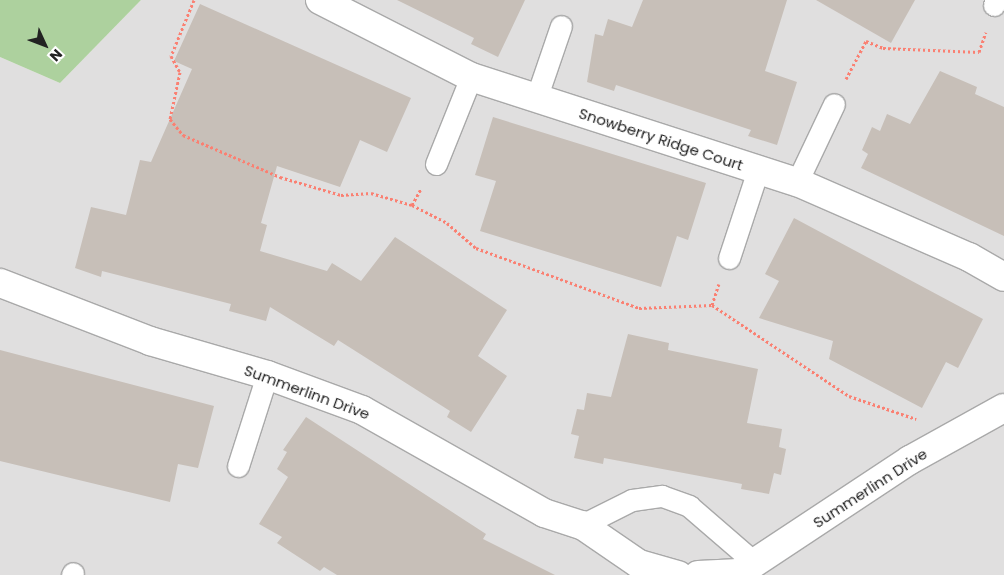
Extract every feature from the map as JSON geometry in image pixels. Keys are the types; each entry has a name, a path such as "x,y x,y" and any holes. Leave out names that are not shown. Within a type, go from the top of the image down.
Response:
{"street":[{"name":"Snowberry Ridge Court","path":"320,0 471,77 797,182 969,257 1004,277"},
{"name":"Summerlinn Drive","path":"0,283 150,341 267,375 362,410 544,513 582,525 638,564 678,575"},
{"name":"Summerlinn Drive","path":"698,575 745,570 945,441 1004,408"}],"lane":[{"path":"536,99 561,26"},
{"path":"436,164 471,77"},
{"path":"797,182 834,104"},
{"path":"729,258 758,170"},
{"path":"238,466 267,375"},
{"path":"582,525 632,500 662,496 689,506 745,570"}],"path":[{"path":"194,0 171,56 180,72 170,118 183,135 280,177 341,195 371,193 412,206 447,223 476,248 639,308 712,305 849,396 906,419 932,420 945,441"},
{"path":"834,104 866,41 883,48 979,52 995,3"}],"shaded area":[{"path":"141,0 1004,0 1004,575 0,575 0,57 60,83"}],"green space":[{"path":"0,0 141,0 60,83 0,57"}],"building":[{"path":"397,0 525,0 498,57 471,44 474,38"},
{"path":"643,0 787,0 765,71 797,82 777,145 748,136 751,130 616,85 614,91 587,82 595,34 603,36 608,19 632,27"},
{"path":"816,0 915,0 891,43"},
{"path":"200,4 411,98 387,152 360,140 340,187 277,166 261,223 267,225 260,251 327,271 332,263 361,281 395,237 507,310 478,356 507,376 471,432 447,417 450,411 338,340 334,346 270,307 266,321 229,311 231,304 102,271 101,277 75,268 91,207 126,215 140,160 151,162 192,69 174,61"},
{"path":"940,71 977,87 975,94 1004,107 1004,236 861,168 868,154 862,150 872,127 880,131 887,114 910,124"},
{"path":"493,117 706,183 688,240 677,236 661,287 480,231 496,181 475,175"},
{"path":"794,218 983,319 958,368 946,362 922,408 829,359 833,341 759,318 779,281 765,274"},
{"path":"628,334 669,343 668,350 758,369 747,423 782,429 779,447 786,449 781,475 774,473 769,494 741,489 742,484 604,458 603,464 574,458 579,436 571,434 577,409 584,410 587,393 611,397"},
{"path":"0,350 214,406 198,468 178,464 170,502 0,461"},
{"path":"306,417 486,534 483,539 555,575 337,575 324,567 320,571 277,543 282,537 259,524 288,477 277,469 287,452 283,450"}]}
